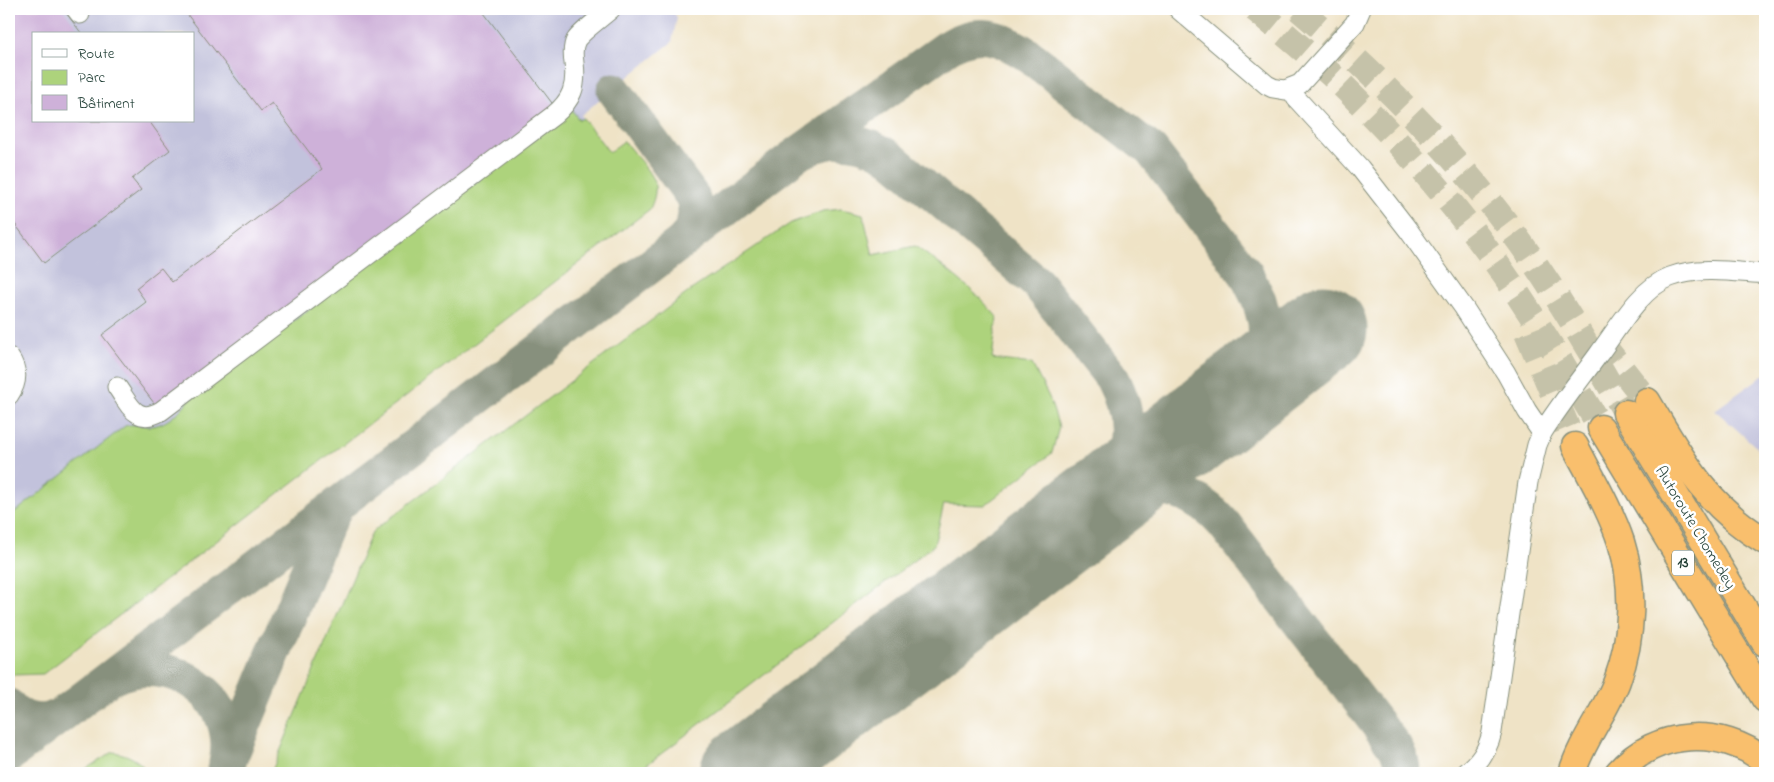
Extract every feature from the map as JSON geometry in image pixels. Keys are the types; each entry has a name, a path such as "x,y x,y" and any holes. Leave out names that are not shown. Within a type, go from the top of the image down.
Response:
{"highway":[{"name":"Autoroute Chomedey","path":"1765,541 1729,516 1701,486 1636,407 1765,642"},
{"name":"Autoroute Chomedey","path":"1601,428 1765,698"},
{"path":"1572,773 1580,752 1617,680 1625,653 1630,611 1627,572 1620,541 1608,510 1575,446"},
{"path":"1618,773 1633,759 1648,750 1671,740 1688,737 1724,740 1748,749 1765,760"}],"lane":[{"path":"117,387 136,413 141,416 153,416 554,115 564,106 573,89 575,77 573,47 576,40 611,9"},
{"path":"1178,9 1267,85 1280,90 1291,89 1300,84 1348,32 1359,16 1361,9"},
{"path":"1291,89 1296,98 1360,168 1409,231 1464,308 1542,433"},
{"path":"1466,773 1481,760 1492,732 1528,482 1535,451 1542,433 1632,310 1653,287 1669,277 1690,272 1716,271 1765,274"},
{"path":"9,357 15,368 16,375 13,389 9,396"}],"shaded area":[{"path":"9,9 671,9 677,17 672,42 581,115 583,118 9,567"},
{"path":"1765,374 1765,455 1715,410"}],"green space":[{"path":"572,110 579,120 583,118 609,152 624,141 642,163 655,186 655,195 650,209 43,674 13,675 9,669 9,517 125,426 161,424 172,418 189,400"},
{"path":"841,209 863,214 873,255 915,246 948,270 997,317 992,359 1032,364 1049,397 1059,427 1052,453 985,505 944,504 934,545 636,773 271,773 372,532 694,288 791,223 823,211"},
{"path":"113,752 124,754 134,759 149,773 79,773"}],"building":[{"path":"9,9 63,9 80,32 32,32 32,122 150,122 170,150 132,179 141,190 44,263 9,216"},
{"path":"183,9 481,9 555,107 157,407 102,335 146,302 136,288 161,268 172,282 322,169 272,103 261,111"}],"taxiway":[{"path":"9,755 792,158 948,47 969,38 989,37 1008,43 1028,55 1151,150 1246,274 1259,300 1265,322 1266,343 1263,357 1253,373 1209,416 1181,440"},
{"path":"614,90 692,196 695,209 694,221 689,233 681,243"},
{"path":"808,149 829,142 851,142 872,148 892,159 1038,284 1112,378 1119,392 1126,421 1126,435 1124,448 1112,475 1093,496 997,575 984,590"},
{"path":"1090,514 1126,492 1154,488 1167,489 1192,498 1214,514 1224,524 1395,747 1401,759 1404,773"},
{"path":"224,773 327,524 335,510"},
{"path":"114,677 136,671 158,670 179,675 197,686 212,700 223,718 228,739 226,763"},
{"path":"9,706 19,715 32,720 46,720 59,716"}],"runway":[{"path":"744,773 1181,440 1323,329"}],"tunnel":[{"path":"1255,9 1311,56 1343,86 1395,139 1444,195 1509,281 1601,428"},
{"path":"1299,9 1354,57 1406,108 1479,189 1519,241 1552,289 1626,413"},
{"path":"1527,332 1575,446"},
{"path":"1599,340 1647,401"}]}
